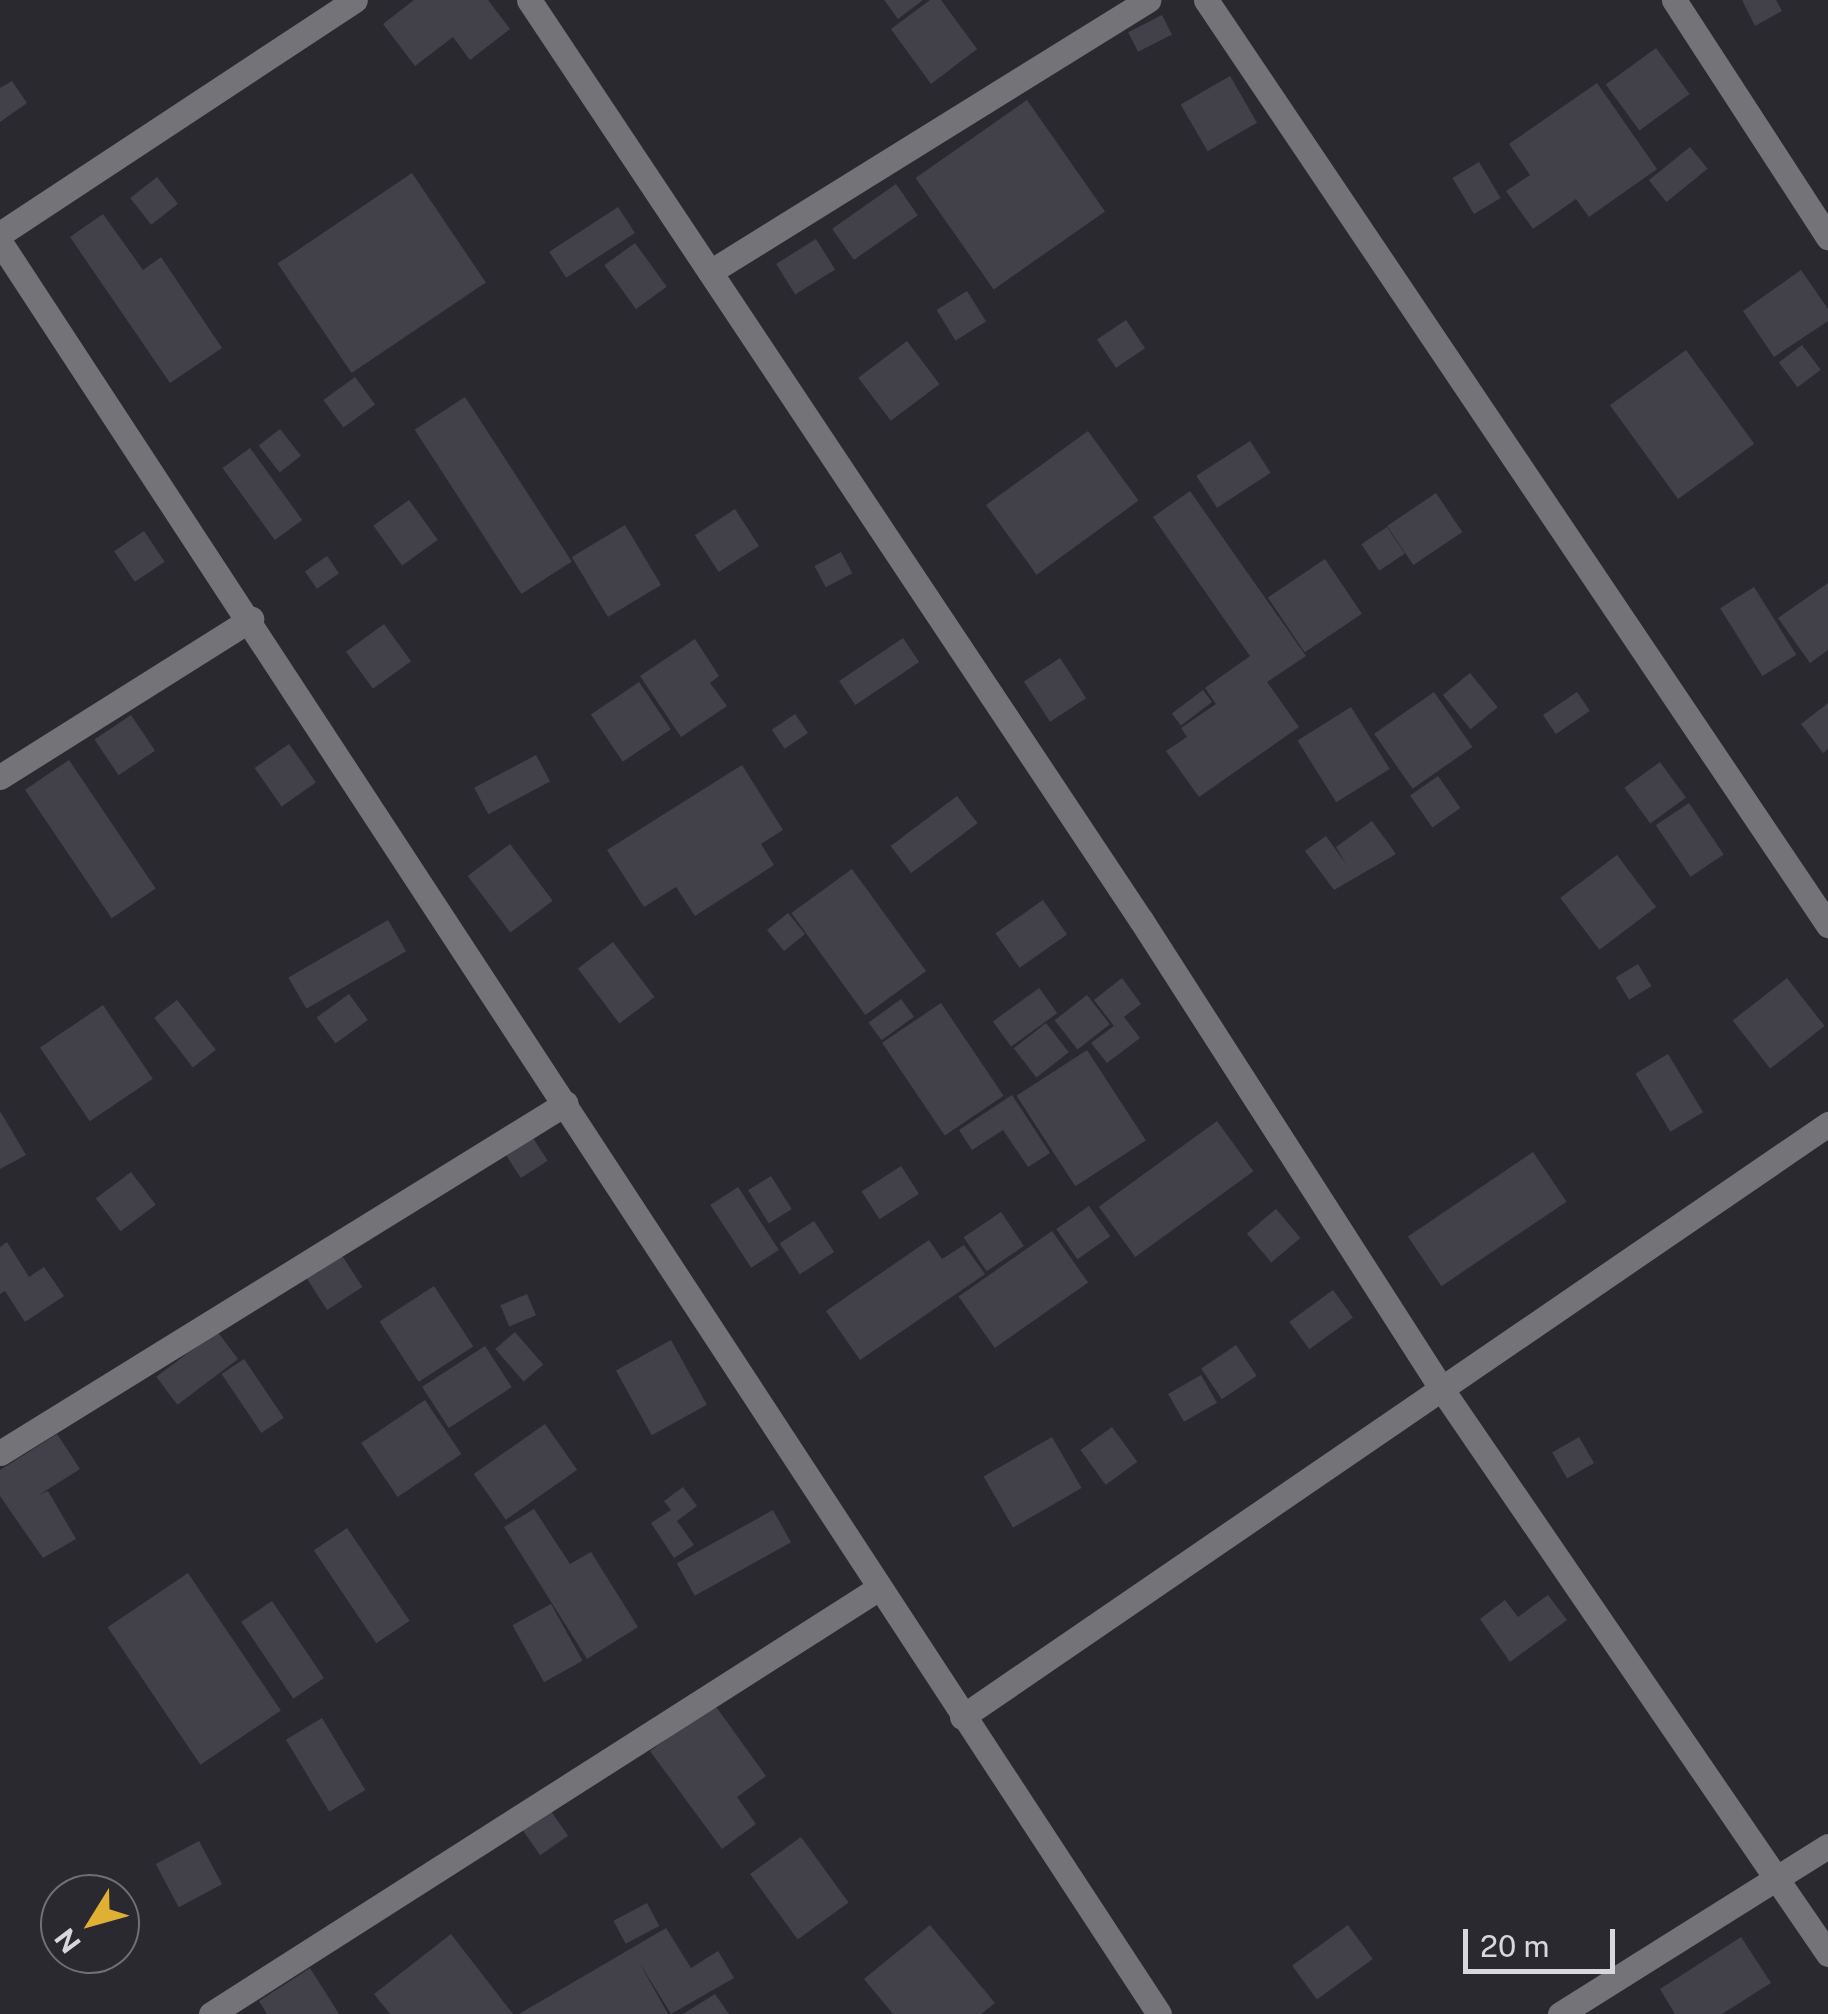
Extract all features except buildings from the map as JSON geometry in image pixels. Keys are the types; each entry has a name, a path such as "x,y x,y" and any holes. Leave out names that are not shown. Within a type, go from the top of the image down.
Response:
{"street":[{"path":"0,234 355,0"},
{"path":"529,0 1141,920 1444,1391 1780,1878 1828,1954"},
{"path":"710,272 1148,0"},
{"path":"1206,0 1828,925"},
{"path":"1674,0 1828,237"},
{"path":"0,242 251,618 1149,2011"},
{"path":"0,777 251,618"},
{"path":"0,1454 566,1103"},
{"path":"962,1718 1828,1124"},
{"path":"211,2014 879,1588"},
{"path":"1560,2014 1828,1846"}]}
